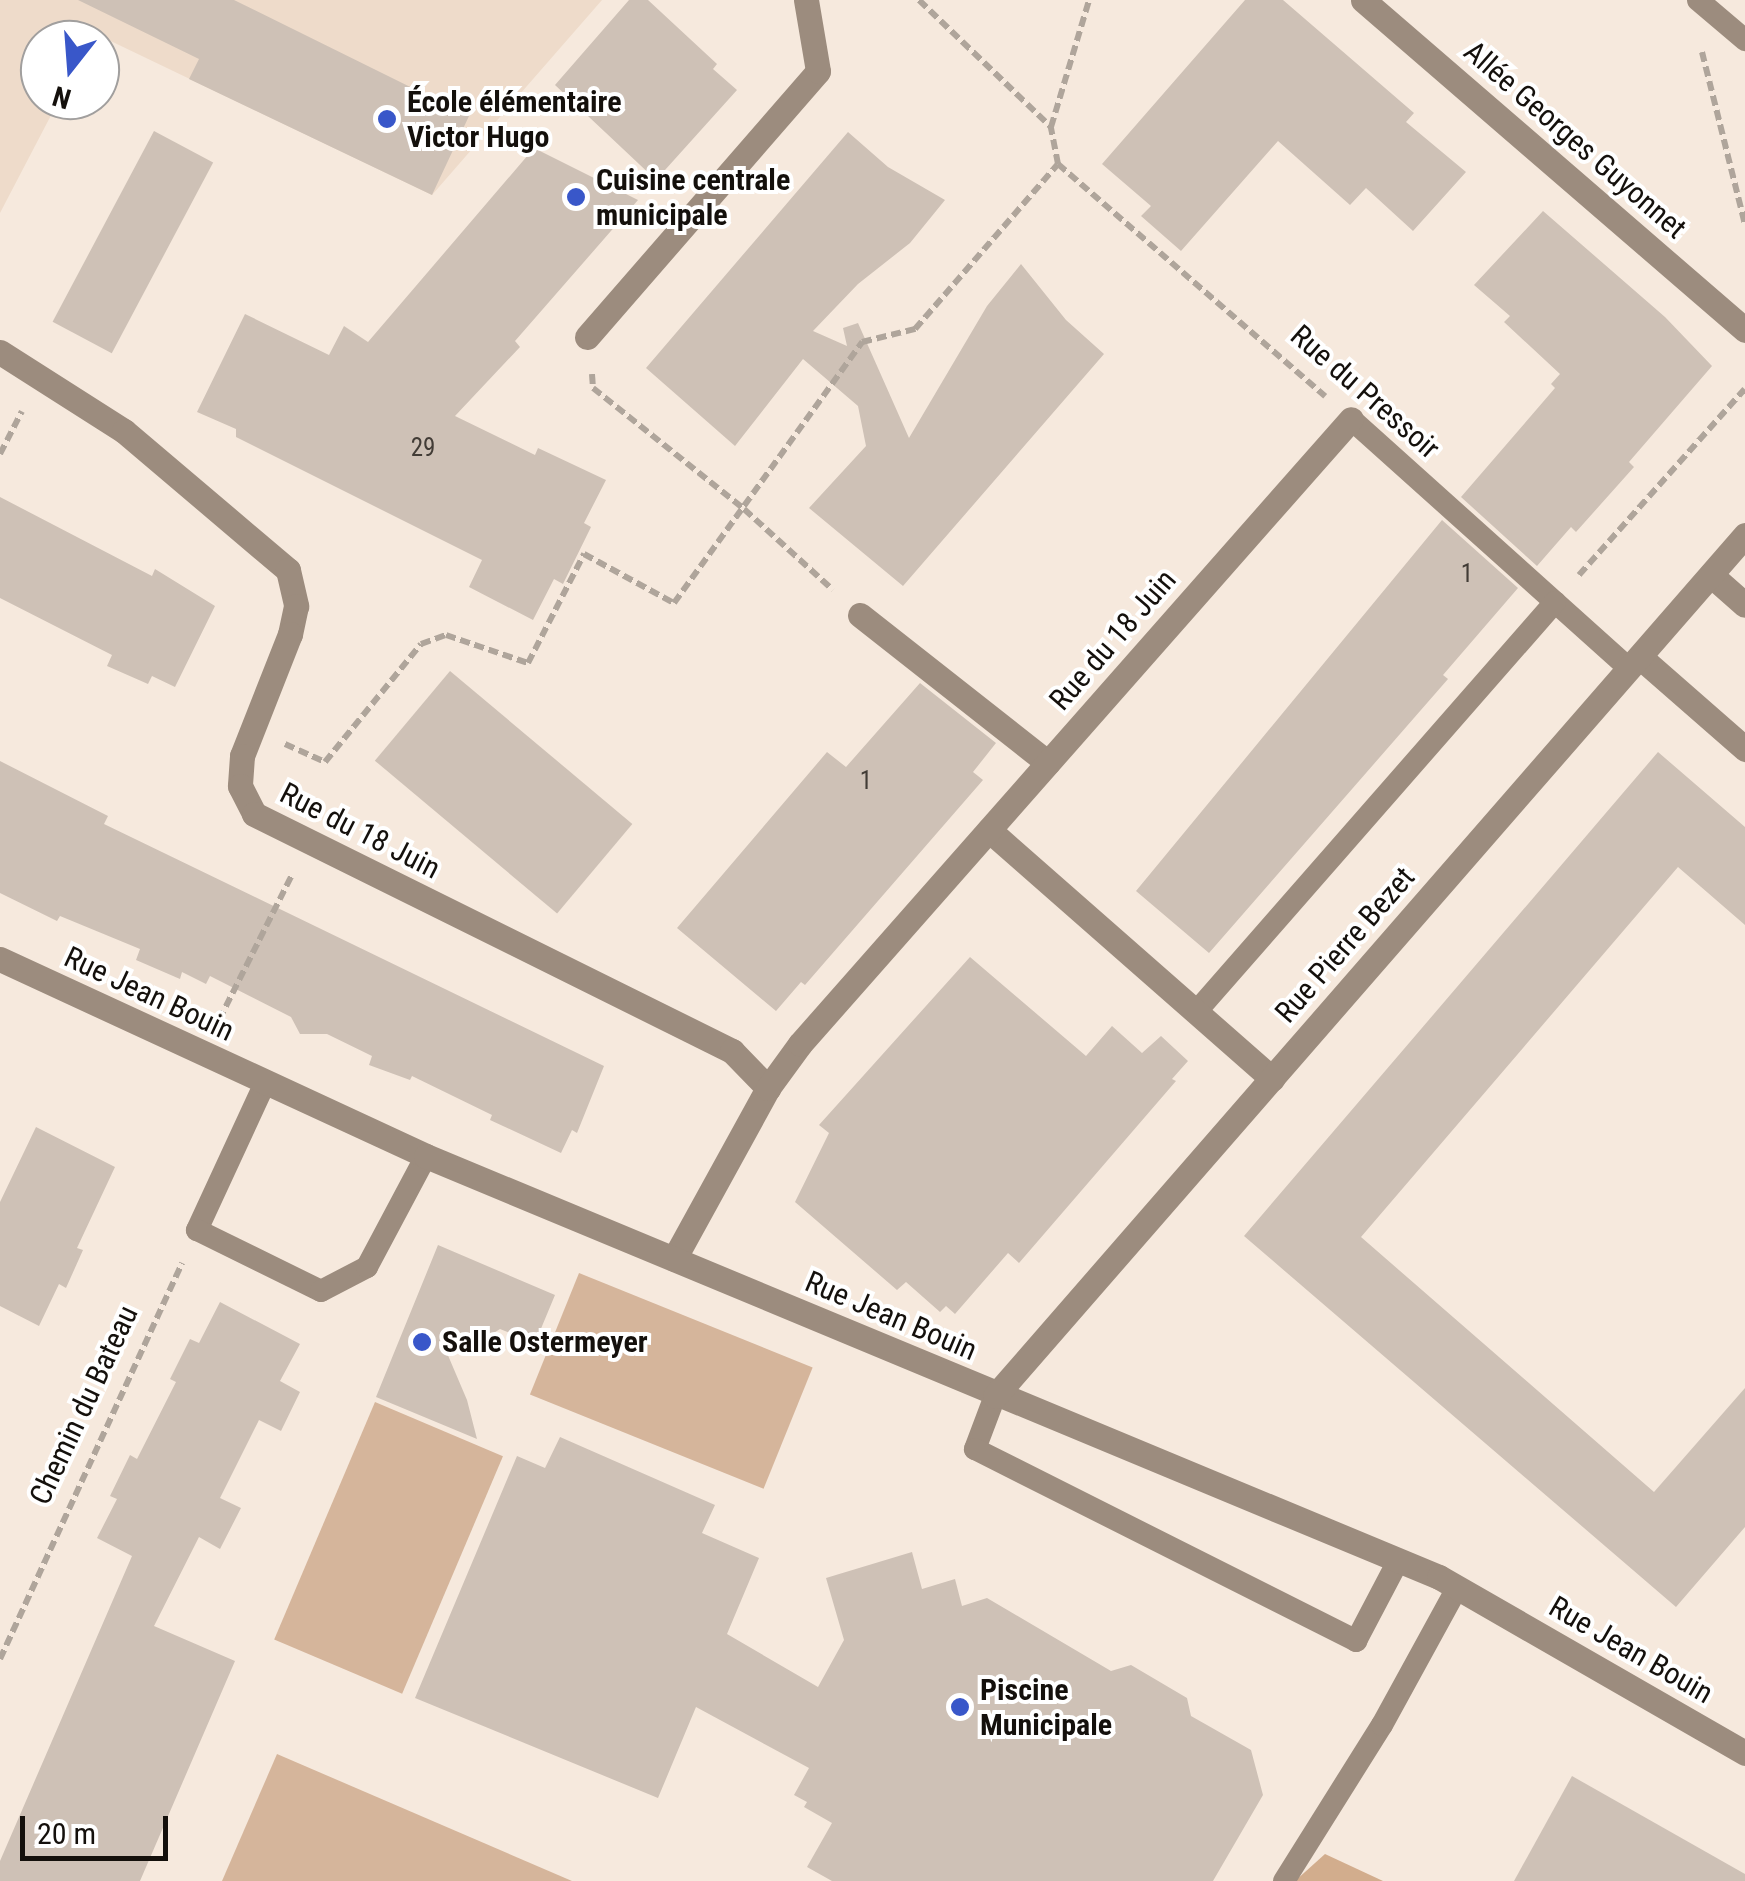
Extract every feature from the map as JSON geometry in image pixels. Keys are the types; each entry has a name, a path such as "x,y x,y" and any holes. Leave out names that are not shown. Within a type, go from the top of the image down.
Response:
{"street":[{"path":"588,337 818,71 806,0"},
{"name":"Allée Georges Guyonnet","path":"1364,0 1745,330"},
{"name":"Rue du 18 Juin","path":"0,352 124,431 288,570 296,606 276,672 242,756 240,786 254,814 732,1051 768,1088"},
{"name":"Rue du 18 Juin","path":"674,1259 768,1088 800,1044 1351,419"},
{"name":"Rue Pierre Bezet","path":"995,1396 1745,535"},
{"path":"1711,574 1745,605"},
{"path":"860,614 1048,763"},
{"path":"1634,663 1745,749"},
{"path":"989,830 1272,1079"},
{"name":"Rue Jean Bouin","path":"0,959 264,1085 426,1156 1398,1561 1457,1588 1745,1753"}],"lane":[{"path":"1698,0 1745,40"},
{"name":"Rue du Pressoir","path":"1351,419 1555,602 1634,663"},
{"path":"1196,1012 1555,602"},
{"path":"264,1085 197,1230 320,1291 367,1267 426,1156"},
{"path":"995,1396 975,1449 1356,1641 1398,1561"},
{"path":"1284,1881 1382,1725 1457,1588"}],"path":[{"path":"919,0 1051,127"},
{"path":"252,729 326,762 421,644 446,635 528,663 584,554 674,603 862,342 915,328 1058,164 1051,127 1088,0"},
{"path":"1698,38 1745,225"},
{"name":"Rue du Pressoir","path":"1058,164 1351,419"},
{"path":"588,337 594,388 744,509 860,614"},
{"path":"0,454 41,376"},
{"path":"1555,602 1745,389"},
{"path":"201,1054 288,883"},
{"name":"Chemin du Bateau","path":"0,1659 197,1230"}],"shaded area":[{"name":"École élémentaire Victor Hugo","path":"0,0 602,0 432,195 120,45 120,20 20,20 20,120 49,120 0,213"},
{"path":"579,1273 813,1367 764,1489 530,1394"},
{"path":"375,1402 503,1456 402,1694 274,1639"},
{"path":"277,1754 572,1881 222,1881"},
{"path":"1325,1854 1383,1881 1295,1881"}],"building":[{"path":"78,0 234,0 469,116 432,195 189,79 199,59"},
{"path":"629,0 648,0 717,64 713,69 737,90 656,180 555,85"},
{"path":"1245,0 1283,0 1414,113 1406,122 1466,172 1413,231 1366,188 1350,205 1278,141 1181,251 1141,216 1151,206 1102,164"},
{"path":"154,131 213,162 112,353 53,322"},
{"path":"848,132 888,167 945,200 910,243 858,284 813,331 847,346 843,328 858,323 909,438 987,306 1021,264 1066,320 1104,354 903,586 809,508 866,446 858,406 803,359 735,446 646,368"},
{"path":"534,148 638,200 515,341 520,347 455,416 535,455 538,448 606,480 584,523 591,527 563,584 554,579 533,620 469,587 482,560 236,437 236,429 197,412 245,314 329,355 344,326 368,342"},
{"path":"1543,211 1665,317 1712,366 1629,462 1634,467 1576,532 1571,527 1537,566 1461,497 1555,388 1551,384 1560,374 1504,322 1510,316 1474,285"},
{"path":"0,497 152,576 155,569 215,606 175,687 152,676 148,684 107,666 112,655 0,598"},
{"path":"1442,520 1518,588 1443,675 1448,679 1209,953 1136,891"},
{"path":"450,671 632,824 557,914 375,761"},
{"path":"920,683 996,743 973,772 983,780 805,985 801,982 776,1011 677,928 827,752 846,767"},
{"path":"1658,752 1745,827 1745,925 1678,867 1361,1237 1654,1492 1745,1388 1745,1527 1676,1607 1244,1236"},
{"path":"0,761 108,816 104,824 604,1066 577,1133 572,1130 561,1153 490,1120 492,1115 412,1076 410,1080 369,1065 372,1056 327,1034 300,1034 291,1017 210,976 206,984 182,972 180,979 136,960 140,949 60,916 57,921 0,893"},
{"path":"970,957 1086,1056 1112,1026 1142,1053 1161,1036 1188,1061 1172,1079 1176,1081 1019,1263 1008,1253 955,1314 946,1306 940,1312 906,1282 897,1290 795,1202 829,1133 819,1125"},
{"path":"36,1127 115,1167 77,1248 83,1250 66,1288 59,1284 39,1326 0,1306 0,1202"},
{"name":"Salle Ostermeyer","path":"438,1245 555,1295 535,1343 500,1329 484,1339 444,1346 467,1400 477,1439 376,1397"},
{"path":"220,1302 300,1344 280,1381 300,1392 281,1431 259,1420 220,1498 241,1508 220,1549 199,1537 154,1626 235,1661 140,1881 0,1881 0,1861 132,1556 97,1538 117,1499 110,1496 130,1455 137,1459 176,1382 170,1379 190,1339 199,1343"},
{"path":"560,1437 715,1505 702,1533 759,1558 727,1634 818,1687 844,1640 826,1578 912,1552 922,1589 955,1579 962,1606 987,1598 1111,1671 1131,1665 1187,1698 1191,1716 1251,1750 1263,1795 1213,1881 832,1881 807,1867 832,1823 804,1807 807,1802 794,1795 809,1768 696,1707 658,1798 415,1698 517,1456 545,1468"},
{"path":"1572,1776 1745,1874 1745,1881 1514,1881"}],"place":[{"name":"École élémentaire Victor Hugo","path":"387,119"},
{"name":"Cuisine centrale municipale","path":"576,197"},
{"name":"Salle Ostermeyer","path":"422,1342"},
{"name":"Piscine Municipale","path":"960,1707"}]}
